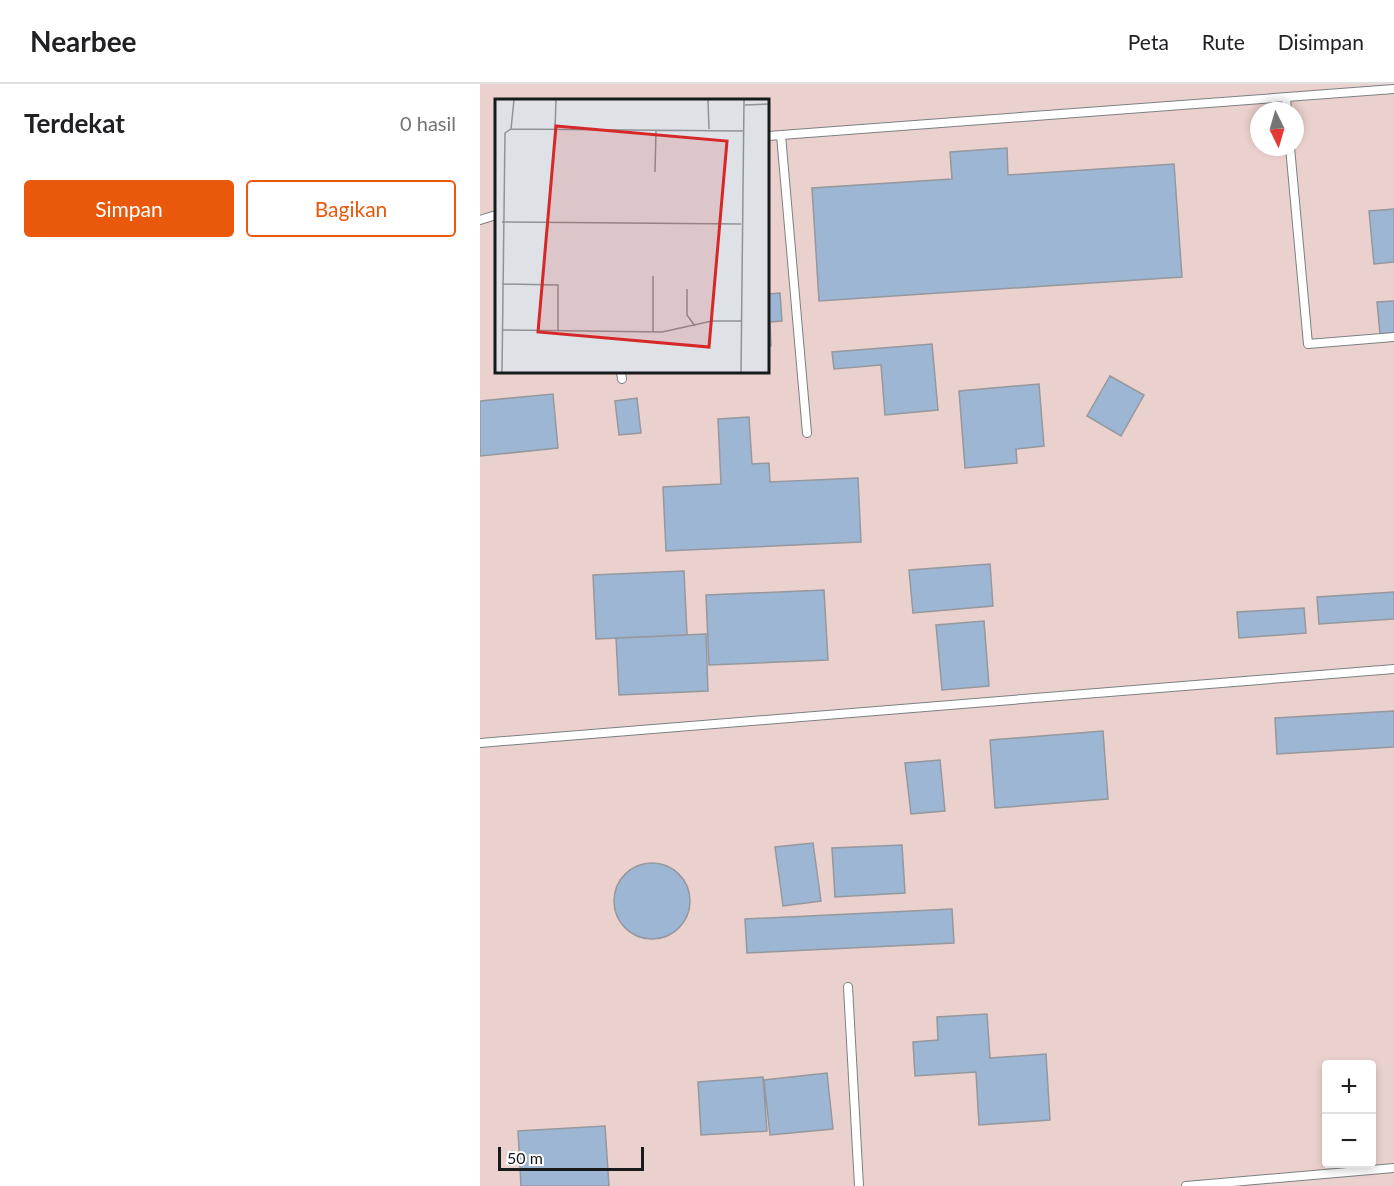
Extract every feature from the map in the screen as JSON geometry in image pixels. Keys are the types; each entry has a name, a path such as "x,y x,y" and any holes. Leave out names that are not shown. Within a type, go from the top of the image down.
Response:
{"lane":[{"path":"770,136 1394,89"},
{"path":"1286,97 1286,102"},
{"path":"781,135 807,433"},
{"path":"1291,156 1308,344 1394,337"},
{"path":"480,220 495,215"},
{"path":"480,743 1394,669"},
{"path":"848,987 859,1186"},
{"path":"1186,1186 1394,1168"}],"shaded area":[{"path":"480,84 1394,84 1394,1186 480,1186"}],"building":[{"path":"1007,148 1008,175 1174,164 1182,277 819,301 812,188 952,179 950,152"},
{"path":"1394,209 1394,262 1374,264 1369,211"},
{"path":"780,293 782,321 770,322 770,294"},
{"path":"1394,301 1394,333 1380,334 1377,302"},
{"path":"932,344 938,410 885,415 881,365 834,369 832,352"},
{"path":"1110,376 1144,395 1121,436 1087,416"},
{"path":"1039,384 1044,446 1016,449 1017,463 965,468 959,391"},
{"path":"553,394 558,448 480,456 480,401"},
{"path":"637,398 641,433 619,435 615,401"},
{"path":"749,417 752,464 769,463 770,482 858,478 861,542 666,551 663,487 721,484 718,419"},
{"path":"990,564 993,606 913,613 909,570"},
{"path":"684,571 687,635 596,639 593,575"},
{"path":"824,590 828,660 709,665 706,595"},
{"path":"1394,592 1394,619 1319,624 1317,597"},
{"path":"1304,608 1306,633 1239,638 1237,612"},
{"path":"984,621 989,686 942,690 936,625"},
{"path":"706,634 708,691 619,695 616,638"},
{"path":"1394,711 1394,747 1277,754 1275,718"},
{"path":"1103,731 1108,799 995,808 990,740"},
{"path":"940,760 945,811 911,814 905,763"},
{"path":"813,843 821,901 783,906 775,847"},
{"path":"902,845 905,893 835,897 832,848"},
{"path":"652,863 666,866 679,874 687,887 690,901 687,915 679,928 666,936 652,939 638,936 625,928 617,915 614,901 617,887 625,874 638,866"},
{"path":"952,909 954,943 747,953 745,919"},
{"path":"987,1014 990,1058 1046,1054 1050,1120 979,1125 976,1072 915,1076 913,1042 938,1040 937,1017"},
{"path":"827,1073 833,1129 770,1135 764,1080"},
{"path":"763,1077 767,1131 701,1135 698,1082"},
{"path":"605,1126 609,1186 521,1186 518,1131"}]}
